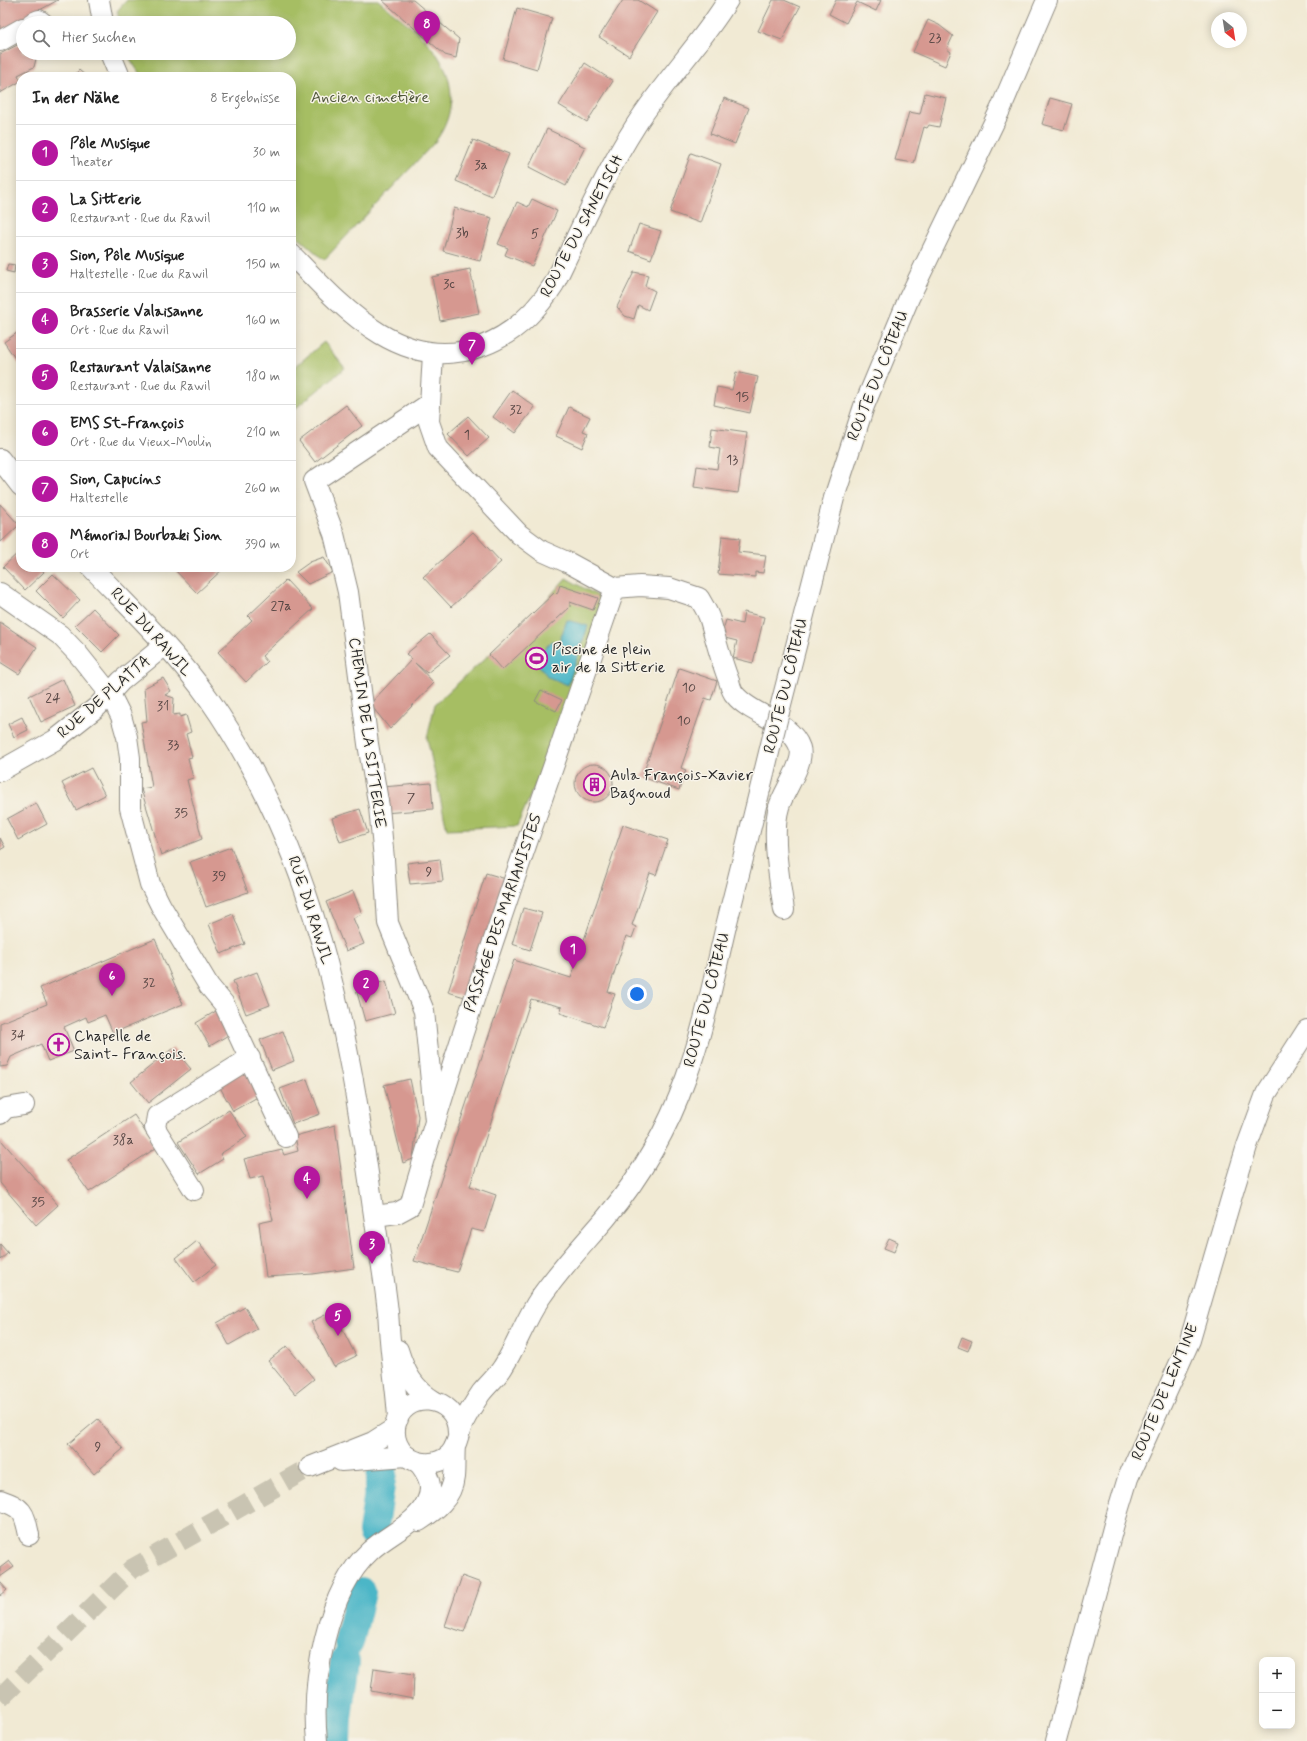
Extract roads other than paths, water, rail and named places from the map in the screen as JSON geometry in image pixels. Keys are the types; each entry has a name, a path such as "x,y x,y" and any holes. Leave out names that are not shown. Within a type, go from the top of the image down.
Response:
{"street":[{"path":"99,0 102,16"},
{"name":"ROUTE DU SANETSCH","path":"296,259 343,305 379,333 408,348 432,354 454,353 474,349 492,342 508,333 526,319 542,302 554,284 614,164 637,124 660,91 704,36 728,0"},
{"name":"ROUTE DU CÔTEAU","path":"457,1440 463,1422 481,1394 503,1368 527,1318 540,1298 620,1200 660,1139 672,1112 696,1047 834,498 864,406 909,298 1001,108 1047,0"},
{"path":"0,41 16,32"},
{"path":"113,60 118,72"},
{"path":"432,354 429,422 438,448 519,534 542,551 569,563 615,588 640,586 669,588 699,598 710,618 719,654 734,694 744,703 782,727 792,736 800,749 800,758 778,809 776,824 778,866 784,910"},
{"name":"CHEMIN DE LA SITTERIE","path":"430,404 314,481 334,534 348,592 368,744 379,807 388,923 424,1011 434,1121"},
{"path":"0,459 16,480"},
{"name":"RUE DU RAWIL","path":"96,572 165,645 208,697 241,750 268,800 298,870 328,964 340,1009 364,1136 388,1314 396,1424"},
{"name":"PASSAGE DES MARIANISTES","path":"375,1216 397,1213 410,1206 434,1121 480,978 615,588"},
{"path":"0,593 60,635 78,654 110,694 121,716 127,737 130,758 130,808 150,884 161,906 209,986 224,1004 286,1137"},
{"name":"RUE DE PLATTA","path":"0,771 54,740 97,707 121,680 165,645"},
{"name":"ROUTE DE LENTINE","path":"1056,1741 1114,1524 1128,1478 1190,1340 1232,1192 1266,1094 1307,1030"},
{"path":"194,1190 155,1128 158,1116 250,1058"},
{"path":"0,1114 6,1108 24,1105"},
{"name":"RUE DU RAWIL","path":"388,1314 402,1363 406,1371 417,1389 438,1402"},
{"path":"457,1440 448,1455 432,1463 412,1459 316,1465 373,1442 396,1424 404,1410 412,1404 423,1400 438,1402 464,1400 481,1394"},
{"path":"379,1544 429,1515 446,1498 452,1487 457,1440 457,1422 449,1409 438,1402"},
{"path":"317,1741 315,1719 321,1657 340,1593 352,1572 366,1555 416,1517 430,1494 427,1474 397,1443 396,1424"},
{"path":"0,1500 16,1506 25,1516 29,1535"}],"water":[{"path":"567,620 588,626 568,685 548,677 534,659 552,641 559,643"}],"waterway":[{"path":"373,1532 383,1466"},
{"path":"349,1642 361,1592"},
{"path":"336,1741 337,1717 345,1661"}],"tunnel":[{"path":"0,1698 132,1569 310,1467"}],"place":[{"name":"Mémorial Bourbaki Sion","path":"427,44"},
{"name":"Sion, Capucins","path":"472,365"},
{"name":"Piscine de plein air de la Sitterie","path":"536,658"},
{"name":"Aula François-Xavier Bagnoud","path":"594,784"},
{"name":"Pôle Musique","path":"573,969"},
{"name":"EMS St-François","path":"112,996"},
{"name":"La Sitterie","path":"366,1003"},
{"name":"Chapelle de Saint- François.","path":"58,1045"},
{"name":"Brasserie Valaisanne","path":"307,1199"},
{"name":"Sion, Pôle Musique","path":"372,1264"},
{"name":"Restaurant Valaisanne","path":"338,1336"}],"park label":[{"name":"Ancien cimetière","path":"370,97"}]}
